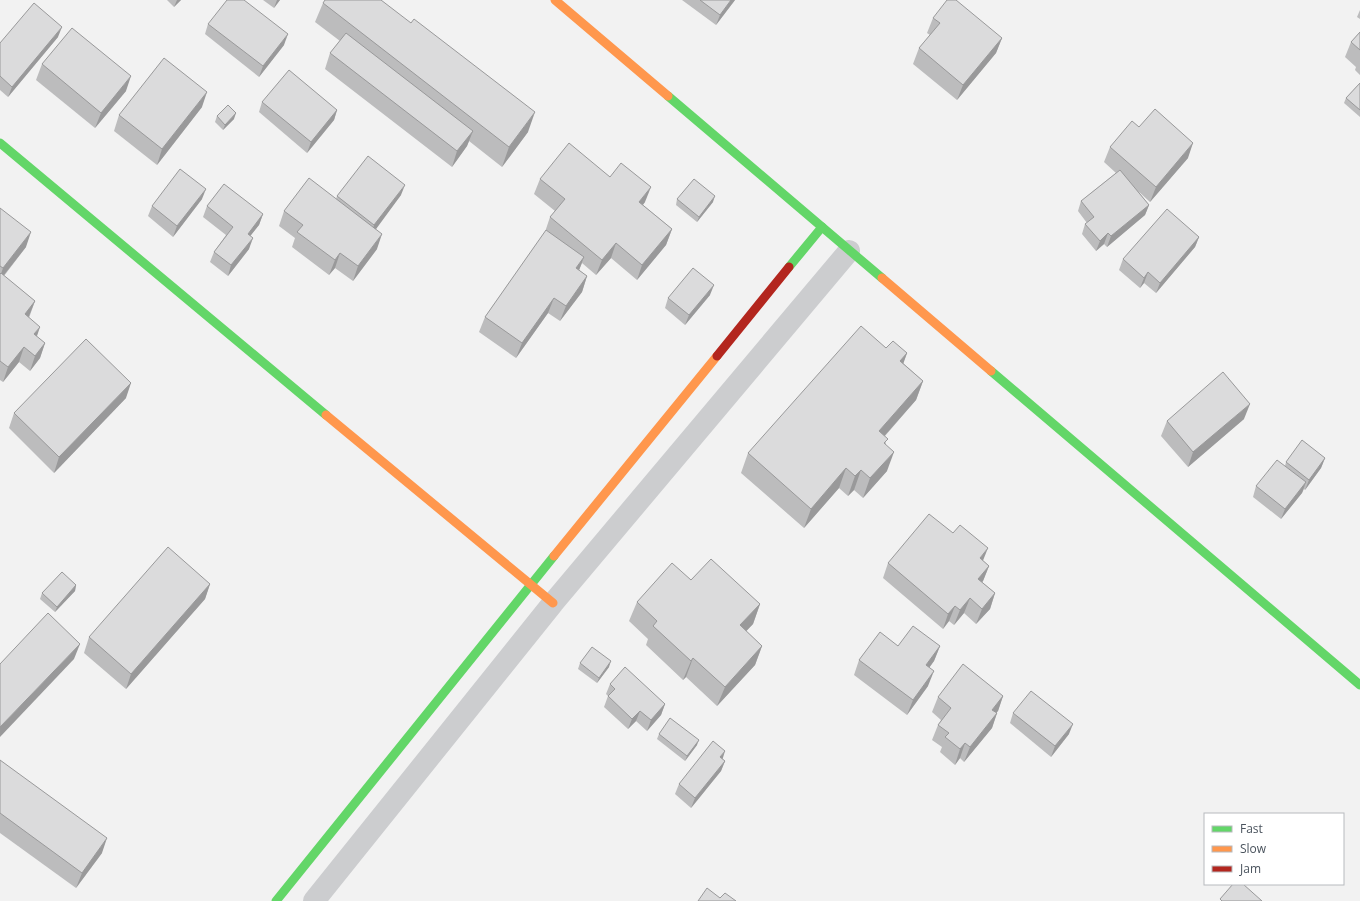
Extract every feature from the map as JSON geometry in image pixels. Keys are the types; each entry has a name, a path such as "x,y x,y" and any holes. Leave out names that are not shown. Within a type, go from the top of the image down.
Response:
{"street":[{"path":"555,0 1360,685"},
{"path":"0,143 530,585 553,602"},
{"path":"276,901 530,585 822,227"},
{"path":"314,901 553,602 850,251"}],"building":[{"path":"227,0 244,0 288,34 263,66 208,24"},
{"path":"325,0 381,0 411,23 414,19 535,112 509,147 323,3"},
{"path":"700,0 731,0 720,15"},
{"path":"947,0 956,0 1002,38 963,85 919,48 940,23 933,18"},
{"path":"34,3 62,27 12,87 0,76 0,43"},
{"path":"72,28 131,76 101,113 42,64"},
{"path":"1360,32 1360,50 1351,42"},
{"path":"346,33 473,131 457,151 330,53"},
{"path":"164,58 207,92 162,149 119,115"},
{"path":"289,70 337,110 311,142 262,102"},
{"path":"1360,83 1360,110 1346,98"},
{"path":"228,105 236,113 225,125 217,116"},
{"path":"1155,109 1193,143 1156,187 1110,147 1132,121 1139,127"},
{"path":"569,143 610,177 621,163 651,187 639,202 672,229 642,265 616,243 602,260 550,217 565,199 540,179"},
{"path":"368,156 405,185 374,225 337,196"},
{"path":"180,169 206,189 177,226 152,206"},
{"path":"1120,170 1149,205 1111,236 1108,233 1100,241 1085,224 1094,217 1081,201"},
{"path":"309,178 382,234 358,266 340,253 335,260 297,232 303,225 284,211"},
{"path":"694,179 715,196 699,217 677,199"},
{"path":"224,184 263,214 248,234 253,238 231,265 214,252 233,227 207,206"},
{"path":"0,208 31,232 3,268 0,266"},
{"path":"1167,209 1199,237 1160,283 1148,272 1144,278 1123,259"},
{"path":"546,230 584,257 576,268 587,276 566,306 554,298 522,343 485,317"},
{"path":"693,268 714,285 689,315 668,298"},
{"path":"1,273 35,301 25,314 40,327 34,334 45,343 35,356 24,347 8,367 0,361"},
{"path":"861,326 886,348 893,341 907,353 900,361 923,381 879,431 888,439 884,443 894,452 870,478 861,470 855,476 846,468 811,509 748,453"},
{"path":"86,339 131,383 59,457 14,413"},
{"path":"1223,372 1250,404 1193,452 1167,421"},
{"path":"1302,440 1325,458 1309,480 1286,462"},
{"path":"1277,460 1306,482 1285,509 1256,486"},
{"path":"929,514 953,533 960,525 988,548 980,558 989,566 978,579 995,593 982,609 970,598 960,610 955,606 948,614 888,563"},
{"path":"168,547 210,584 131,674 89,637"},
{"path":"711,559 760,604 740,625 762,646 725,687 693,658 691,661 653,626 657,621 637,602 672,563 691,580"},
{"path":"62,572 76,585 57,607 42,593"},
{"path":"48,613 80,644 0,727 0,664"},
{"path":"913,626 940,646 926,665 934,671 913,700 859,660 880,632 898,646"},
{"path":"592,647 611,661 599,678 580,663"},
{"path":"963,664 1003,696 992,710 997,713 970,747 965,743 960,749 945,737 949,733 938,725 951,708 938,697"},
{"path":"625,667 665,704 651,720 640,711 632,719 608,696 615,689 610,684"},
{"path":"1031,691 1073,724 1055,746 1013,713"},
{"path":"670,718 699,740 687,756 659,734"},
{"path":"713,741 725,751 720,757 725,761 695,798 679,784"},
{"path":"0,760 107,838 82,873 0,813"},
{"path":"1232,885 1244,885 1262,901 1222,901 1220,899"},
{"path":"707,888 720,898 725,893 736,901 698,901"}],"traffic: fast":[{"path":"668,96 882,278"},
{"path":"0,143 326,415"},
{"path":"789,267 822,227"},
{"path":"991,371 1360,685"},
{"path":"276,901 554,556"}],"traffic: slow":[{"path":"555,0 668,96"},
{"path":"882,278 991,371"},
{"path":"554,556 717,356"},
{"path":"326,415 553,603"}],"traffic: jam":[{"path":"717,356 789,267"}]}
